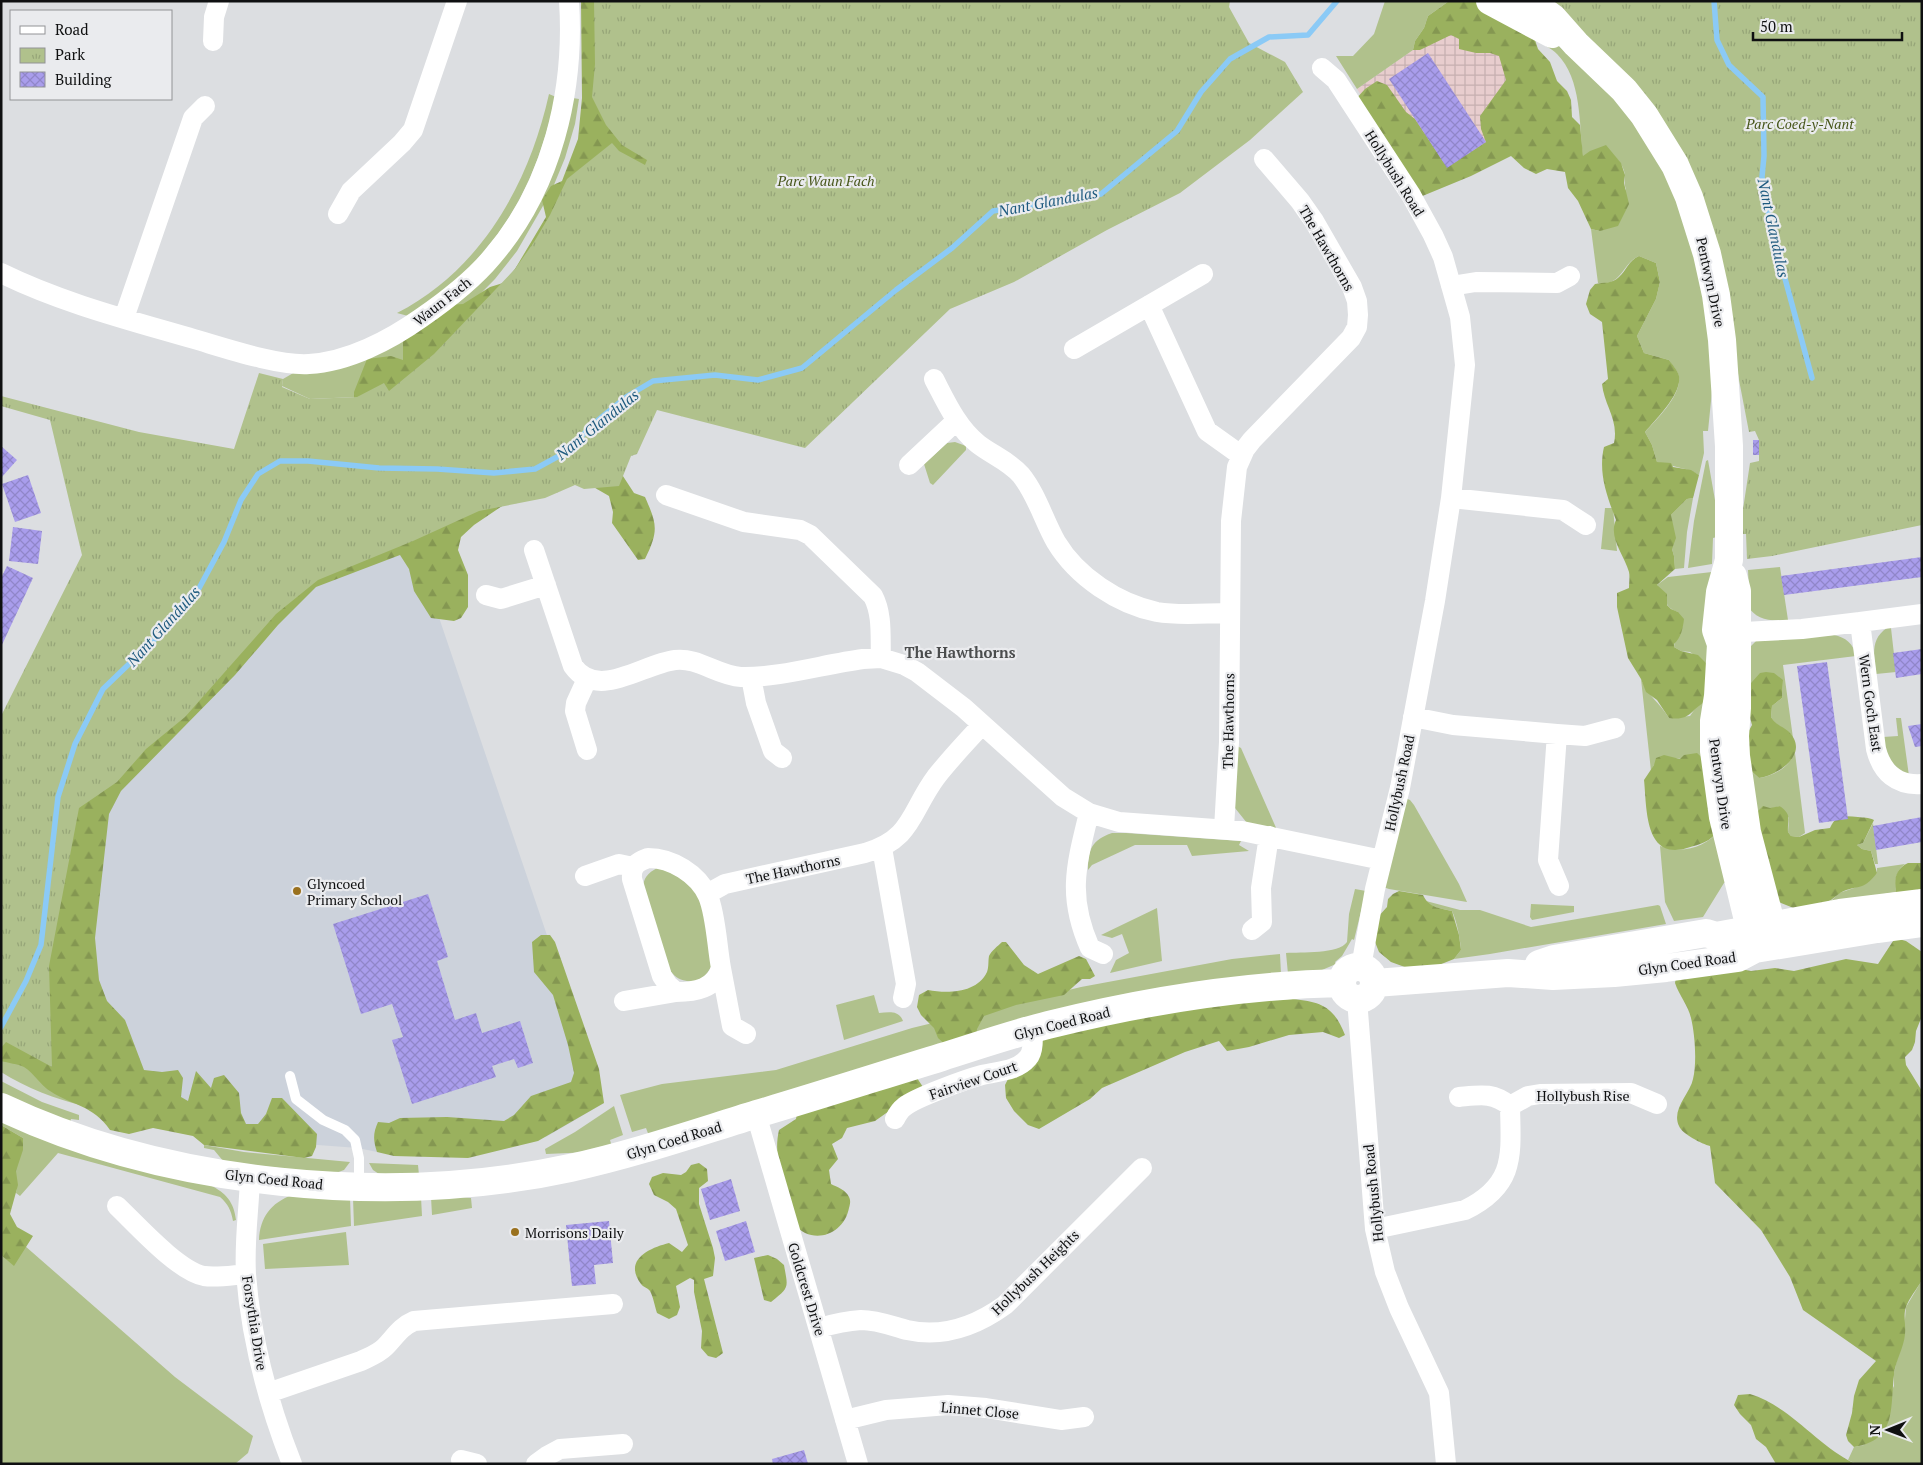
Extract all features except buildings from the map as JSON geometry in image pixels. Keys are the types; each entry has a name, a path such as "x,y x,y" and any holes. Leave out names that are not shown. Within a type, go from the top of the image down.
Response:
{"street":[{"path":"213,41 214,17 219,1"},
{"path":"338,214 351,191 402,143 413,130 457,1"},
{"name":"Waun Fach","path":"1,273 48,294 225,348 271,359 308,364 343,357 364,349 409,326 462,287 493,256 522,214 538,184 558,130 570,54 569,1"},
{"name":"Pentwyn Drive","path":"1490,1 1544,31 1576,44"},
{"name":"Pentwyn Drive","path":"1530,1 1553,18 1576,44 1624,90 1644,115 1675,165 1689,197 1707,254 1716,294 1726,384 1729,446 1729,560 1737,590 1714,721 1714,751 1723,818 1741,894 1763,937"},
{"name":"Hollybush Road","path":"1322,68 1336,80 1411,195 1433,235 1443,257 1460,317 1465,365 1451,498 1435,601 1400,788 1366,933 1359,983 1375,1229 1385,1272 1399,1308 1440,1393 1446,1464"},
{"path":"124,318 193,118 205,106"},
{"name":"The Hawthorns","path":"1224,829 1229,742 1231,521 1237,467 1252,440 1352,338 1357,327 1358,315 1357,301 1352,287 1314,221 1264,159"},
{"path":"1074,349 1203,274"},
{"path":"1452,286 1476,282 1557,283 1570,276"},
{"path":"1150,305 1207,431 1242,456"},
{"path":"934,378 956,420 979,444 1008,463 1020,475 1031,491 1058,545 1069,560 1094,582 1121,600 1159,612 1229,613"},
{"path":"909,465 956,420"},
{"path":"666,495 744,522 800,530 810,535 873,596 878,605 880,617 881,658"},
{"path":"1451,498 1563,510 1586,525"},
{"path":"534,550 573,666 579,674 587,679 594,681 610,680 677,660 697,663 724,675 751,677 862,659 881,658 904,665 948,694 1063,797 1089,813 1119,822 1224,829 1268,836 1382,860"},
{"path":"486,595 502,599 546,585"},
{"path":"1729,641 1744,632 1802,629 1922,614"},
{"name":"Wern Goch East","path":"1860,622 1879,760 1883,768 1896,780 1907,784 1922,784"},
{"name":"Pentwyn Drive","path":"1729,641 1737,708 1736,756 1763,937"},
{"path":"751,677 756,703 773,751 782,758"},
{"path":"587,679 576,703 575,711 588,750"},
{"name":"Hollybush Road","path":"1413,717 1453,725 1585,736 1615,728"},
{"name":"The Hawthorns","path":"707,894 725,884 882,848 898,837 909,824 934,779 982,725"},
{"path":"1556,734 1548,860 1558,886"},
{"path":"1089,813 1077,862 1074,894 1082,930 1090,948 1103,954"},
{"path":"1252,930 1262,922 1261,888 1268,836"},
{"path":"882,848 906,984 903,998"},
{"path":"676,992 662,976 632,879 633,867 638,862 648,858 666,860 688,872 707,894 732,1026 746,1034"},
{"path":"585,876 620,864 633,867"},
{"name":"Glyn Coed Road","path":"1508,973 1554,960 1706,933 1735,909 1741,894"},
{"name":"Glyn Coed Road","path":"1,1107 92,1142 197,1169 250,1178 359,1187 479,1183 531,1176 613,1158 1032,1029 1148,1003 1213,993 1292,985 1359,983 1508,973 1553,976 1666,968 1738,958 1763,937 1848,912 1922,903"},
{"name":"Glyn Coed Road","path":"1706,933 1716,936 1763,937 1922,923"},
{"path":"624,1001 707,987 719,976 721,968"},
{"name":"Fairview Court","path":"895,1119 904,1107 926,1096 981,1075 1004,1071 1021,1064 1029,1058 1032,1050 1032,1029"},
{"name":"Hollybush Rise","path":"1510,1106 1528,1096 1549,1094 1631,1093 1657,1104"},
{"path":"1375,1229 1465,1210 1479,1204 1500,1185 1511,1153 1510,1106 1501,1098 1489,1095 1459,1097"},
{"name":"Goldcrest Drive","path":"756,1114 858,1464"},
{"name":"Hollybush Heights","path":"819,1328 863,1320 908,1330 931,1332 956,1330 973,1325 1005,1305 1142,1168"},
{"name":"Forsythia Drive","path":"250,1178 246,1274 253,1325 268,1393 292,1464"},
{"path":"117,1206 176,1261 190,1271 204,1276 246,1274"},
{"path":"268,1393 375,1355 385,1347 404,1325 414,1321 613,1304"},
{"name":"Linnet Close","path":"846,1420 886,1410 948,1406 986,1408 1061,1420 1084,1417"},
{"path":"536,1464 560,1449 623,1444"}],"lane":[{"path":"290,1076 296,1099 323,1120 345,1130 355,1140 359,1158 359,1187"}],"shaded area":[{"path":"1463,15 1552,104 1422,187 1357,89"},
{"name":"Glyncoed Primary School","path":"413,541 604,1103 546,1137 377,1152 358,1148 250,1140 84,1106 79,807 318,580"}],"green space":[{"path":"581,1 644,1 656,404 619,470 634,493 645,497 649,506 655,528 650,549 645,559 638,560 612,523 613,512 609,496 590,485 568,484 508,502 474,525 461,537 458,550 468,575 468,607 461,618 454,621 431,618 414,591 409,569 400,555 316,587 278,625 235,675 121,791 109,814 95,938 99,980 107,1001 125,1020 144,1070 162,1072 178,1070 183,1078 181,1097 188,1101 196,1071 211,1088 214,1078 224,1075 239,1093 241,1113 246,1124 258,1124 266,1114 272,1098 282,1098 317,1134 316,1147 312,1156 304,1158 204,1145 193,1136 153,1128 129,1134 110,1130 97,1115 58,1096 46,1088 24,1067 1,1061 1,732 354,408 354,392 367,359 391,356 403,360 403,337 431,306 463,304 490,287 503,283 515,269 546,217 542,200 551,186 562,181 578,139 582,98"},
{"name":"Parc Waun Fach","path":"594,1 1230,1 1229,7 1249,43 1285,62 1303,92 1250,140 1180,193 1107,230 1014,282 950,309 805,448 657,410 637,454 631,456 619,486 584,489 575,485 545,498 479,511 413,541 318,580 276,614 185,717 146,749 117,782 79,808 49,966 52,1067 6,1042 1,1048 1,716 82,555 50,420 1,406 1,396 139,432 234,449 259,373 283,379 282,387 310,399 357,397 384,383 389,391 434,354 515,269 550,215 567,179 612,143 619,151 645,165 647,160 622,145 606,125 592,97 595,64"},
{"path":"1385,1 1449,1 1428,16 1424,28 1415,41 1413,50 1357,89 1336,56 1353,56 1374,34"},
{"path":"1449,1 1481,1 1531,28 1538,49 1550,62 1557,81 1567,91 1571,100 1572,117 1580,125 1583,156 1606,145 1621,163 1625,175 1624,183 1629,204 1618,226 1600,231 1591,229 1578,201 1568,188 1565,172 1547,169 1536,174 1524,168 1511,156 1471,176 1420,197 1355,100 1365,89 1377,81 1387,85 1406,112 1415,119 1447,167 1486,142 1481,129 1480,116 1506,80 1499,56 1459,49 1459,39 1451,35 1420,50 1413,50 1415,41 1424,28 1428,16"},
{"name":"Parc Coed-y-Nant","path":"1537,1 1922,1 1922,525 1772,556 1747,559 1746,534 1742,534 1742,516 1750,463 1759,461 1759,440 1755,431 1749,432 1726,294 1693,180"},
{"path":"1535,39 1551,39 1608,90 1654,151 1678,200 1701,280 1714,371 1708,431 1703,431 1704,453 1699,475 1657,462 1652,445 1645,432 1667,407 1679,384 1679,377 1669,360 1644,353 1637,336 1656,299 1660,282 1656,263 1639,256 1617,278 1606,283 1598,283 1591,229 1600,231 1626,189 1624,169 1610,151 1583,157 1580,116 1571,76 1557,54"},
{"path":"549,94 556,97 538,158 522,195 500,231 466,272 452,284 408,316 397,313 427,295 453,273 477,249 497,221 514,192 529,160"},
{"path":"573,98 579,99 575,124 565,158 551,192 517,251 495,279 430,345 357,397 310,399 282,386 283,379 295,372 320,372 498,263"},
{"path":"1639,256 1656,263 1660,282 1656,299 1637,336 1644,353 1669,360 1679,376 1679,383 1672,398 1645,432 1652,445 1657,462 1671,463 1673,467 1691,470 1699,475 1693,498 1687,499 1671,515 1676,538 1672,549 1675,569 1657,585 1667,594 1667,605 1678,612 1684,619 1681,633 1674,647 1681,651 1698,655 1707,664 1707,701 1682,718 1669,718 1657,700 1646,692 1641,679 1628,658 1617,607 1617,593 1629,588 1629,574 1615,539 1614,526 1616,520 1607,493 1602,466 1604,447 1614,443 1615,427 1602,384 1608,379 1602,322 1590,314 1586,304 1590,290 1595,284 1611,282 1616,279 1632,260"},
{"path":"955,442 966,446 966,450 933,485 930,483 924,464 947,443"},
{"path":"1708,460 1716,506 1717,537 1713,538 1712,564 1688,568 1694,521 1706,461"},
{"path":"1693,498 1687,532 1684,568 1675,569 1672,549 1671,515 1687,499"},
{"path":"1605,508 1613,508 1617,551 1601,549"},
{"path":"1780,567 1788,620 1764,619 1750,610 1746,604 1749,592 1748,570"},
{"path":"1712,572 1707,664 1690,652 1681,651 1674,647 1678,612 1667,605 1657,585 1668,577"},
{"path":"1887,628 1891,628 1896,672 1876,674 1874,648 1878,637"},
{"path":"1834,635 1842,637 1848,642 1856,656 1783,665 1793,738 1771,717 1772,706 1782,698 1783,680 1743,692 1751,646 1756,641"},
{"path":"1760,673 1774,673 1783,680 1782,698 1772,706 1771,717 1777,724 1788,731 1794,739 1796,747 1790,762 1783,768 1759,778 1749,769 1746,736 1752,725 1743,692"},
{"path":"1641,679 1647,690 1669,718 1690,716 1697,706 1707,701 1709,764 1676,758 1654,765 1651,771"},
{"path":"1896,718 1901,718 1909,776 1903,775 1888,759 1883,737 1898,736"},
{"path":"1237,746 1241,748 1277,830 1247,823 1235,808"},
{"path":"1697,753 1709,764 1719,830 1705,842 1697,845 1673,850 1663,847 1655,839 1650,829 1644,780 1654,765 1656,758 1664,755 1680,759 1684,755"},
{"path":"1795,753 1805,833 1799,837 1791,836 1788,832 1789,818 1780,806 1756,813 1749,769 1759,778 1770,775 1785,767"},
{"path":"1405,798 1414,805 1459,884 1467,902 1383,887"},
{"path":"1763,806 1770,808 1780,806 1787,812 1788,832 1791,836 1799,837 1815,830 1830,828 1835,820 1841,817 1849,816 1874,820 1863,843 1857,845 1862,849 1871,851 1877,873 1863,885 1846,890 1827,902 1801,911 1781,903 1772,897 1756,813"},
{"path":"1873,823 1878,864 1875,864 1871,851 1862,849 1857,845 1863,843"},
{"path":"1719,830 1730,880 1724,883 1703,917 1674,921 1665,902 1660,846 1676,849 1692,848 1707,841"},
{"path":"1112,833 1241,841 1239,845 1249,851 1192,856 1187,845 1135,845 1092,865 1088,870 1092,846 1100,839"},
{"path":"1908,863 1922,863 1922,908 1897,898 1895,887 1897,873"},
{"path":"1905,864 1896,876 1896,892 1815,906 1832,900 1839,893 1854,888 1877,873 1877,868"},
{"path":"657,868 670,872 688,884 697,894 703,905 713,963 706,975 701,979 686,981 680,979 669,969 665,959 643,889 647,876"},
{"path":"1355,889 1366,891 1354,940 1352,939 1342,956 1335,962 1336,964 1322,970 1288,974 1286,953 1336,949 1347,942 1349,914"},
{"path":"1399,891 1423,895 1431,905 1452,911 1461,950 1454,959 1434,967 1413,970 1391,962 1379,952 1375,942 1377,918 1387,907 1388,899"},
{"path":"1426,901 1460,910 1480,910 1531,927 1658,905 1666,924 1454,959 1461,950 1458,930 1452,911 1433,907"},
{"path":"1531,904 1574,906 1574,912 1532,920 1530,917"},
{"path":"1157,908 1162,961 1110,973 1116,960 1129,953 1122,934 1112,938 1101,935"},
{"path":"541,935 550,935 555,942 599,1069 604,1103 538,1141 468,1158 394,1156 377,1152 374,1137 378,1122 389,1123 400,1118 447,1117 504,1121 514,1115 531,1096 571,1082 574,1073 553,995 534,972 532,942"},
{"path":"1895,938 1906,941 1922,952 1922,1016 1916,1031 1912,1050 1905,1057 1906,1065 1922,1091 1922,1280 1905,1310 1904,1339 1895,1370 1889,1421 1878,1438 1854,1447 1848,1441 1846,1435 1854,1396 1859,1380 1876,1361 1803,1310 1790,1277 1761,1230 1715,1183 1710,1146 1697,1141 1679,1126 1677,1114 1693,1079 1695,1048 1690,1013 1675,983 1676,977 1731,967 1751,971 1775,968 1794,971 1846,959 1878,964"},
{"path":"1002,942 1006,942 1024,965 1038,974 1079,956 1086,959 1095,976 1090,979 1082,979 1064,995 1016,1005 984,1016 977,1029 976,1037 950,1049 938,1038 934,1028 921,1015 917,1007 919,995 928,990 953,992 976,984 987,972 990,954"},
{"path":"1280,954 1281,974 649,1136 646,1128 632,1132 620,1095 662,1084 776,1070 912,1028 1081,987 1232,959"},
{"path":"874,995 879,1013 896,1013 903,1021 844,1040 836,1005"},
{"path":"1293,999 1312,1002 1326,1008 1336,1018 1345,1035 1339,1038 1323,1032 1289,1035 1249,1047 1227,1051 1219,1041 1185,1052 1102,1088 1090,1099 1039,1129 1028,1125 1014,1111 1006,1098 1005,1085 1010,1075 1042,1040 1188,1004"},
{"path":"1,1048 84,1106 41,1092 1,1072"},
{"path":"917,1078 923,1087 875,1121 847,1128 842,1138 832,1144 838,1159 829,1170 831,1184 846,1192 850,1201 846,1217 841,1225 834,1231 818,1236 809,1235 801,1231 792,1221 788,1208 777,1153 779,1130 796,1119 797,1113"},
{"path":"1,1081 42,1102 79,1115 79,1120 71,1119 70,1123 1,1094"},
{"path":"614,1106 623,1135 610,1140 612,1147 592,1152 546,1154 545,1149"},
{"path":"1,1119 210,1185 221,1191 231,1203 236,1220 233,1221 229,1208 220,1197 58,1153 20,1196 16,1193 16,1169 22,1150 23,1138 1,1125"},
{"path":"1,1125 23,1138 23,1150 16,1171 18,1185 10,1214 17,1227 33,1236 14,1266 1,1255"},
{"path":"204,1145 244,1152 350,1162 344,1170 333,1174 224,1162 214,1150 204,1148"},
{"path":"369,1163 418,1165 419,1175 379,1174 373,1170"},
{"path":"699,1163 707,1169 708,1181 699,1188 699,1204 715,1258 713,1276 704,1279 723,1353 716,1358 708,1356 701,1348 702,1331 694,1292 694,1280 690,1278 676,1286 680,1307 677,1315 669,1319 657,1313 651,1293 641,1284 636,1276 635,1268 641,1256 654,1248 669,1243 682,1252 688,1245 676,1209 668,1202 654,1195 649,1184 652,1177 663,1173 681,1175 691,1165"},
{"path":"292,1195 350,1197 351,1226 259,1240 262,1224 268,1212 278,1202"},
{"path":"452,1196 471,1198 472,1208 432,1215 431,1197"},
{"path":"421,1197 422,1216 354,1226 353,1198"},
{"path":"1,1225 175,1377 253,1436 248,1453 235,1464 1,1464"},
{"path":"346,1232 349,1265 265,1269 263,1244"},
{"path":"768,1255 784,1265 787,1283 785,1290 771,1302 764,1300 754,1258"},
{"path":"1922,1280 1922,1464 1856,1464 1848,1460 1854,1447 1864,1445 1894,1386 1894,1374 1906,1307"},
{"path":"1750,1394 1779,1408 1829,1447 1856,1464 1776,1464 1766,1447 1756,1439 1751,1425 1734,1405 1738,1395"}],"waterway":[{"name":"Nant Glandulas","path":"1,1027 26,981 41,945 58,797 75,744 103,689 155,639 197,592 224,542 241,500 258,474 280,461 308,461 379,468 437,469 494,473 535,469 568,451 592,425 626,397 653,381 715,375 758,380 802,368 896,290 952,248 993,211 1101,194 1177,131 1201,92 1230,59 1269,37 1308,35 1337,1"},
{"name":"Nant Glandulas","path":"1714,1 1717,40 1729,65 1763,97 1764,156 1762,177 1771,227 1812,378"}],"place":[{"name":"Glyncoed Primary School","path":"297,891"},
{"name":"Morrisons Daily","path":"515,1232"}],"district":[{"name":"The Hawthorns","path":"960,652"}]}
